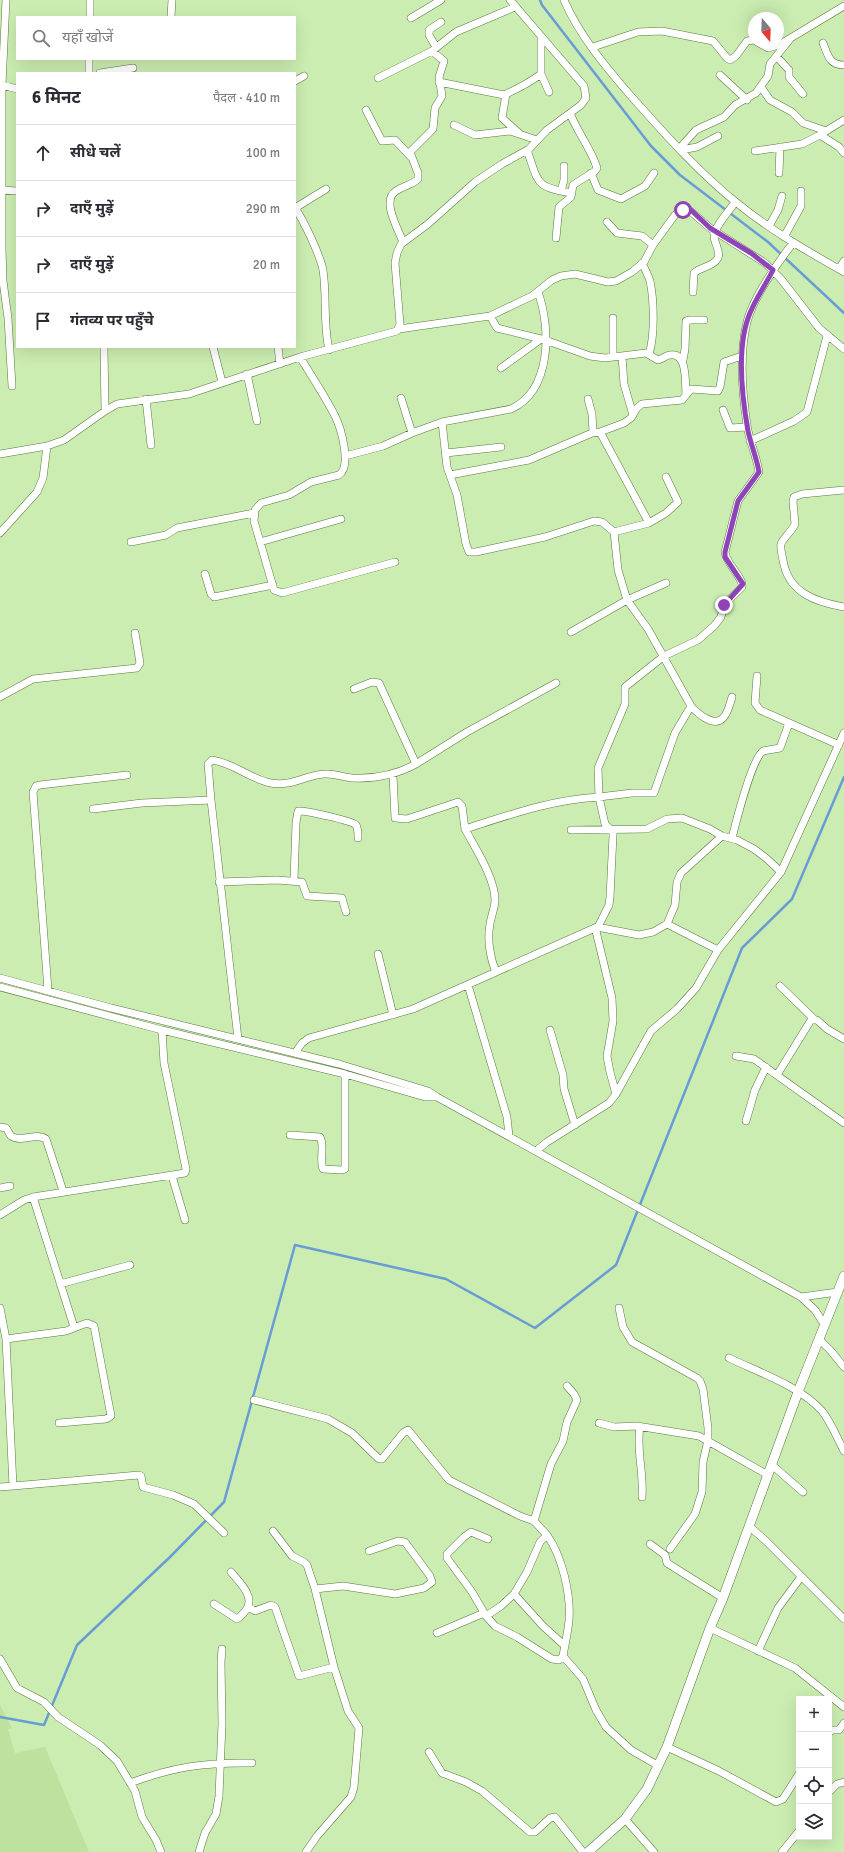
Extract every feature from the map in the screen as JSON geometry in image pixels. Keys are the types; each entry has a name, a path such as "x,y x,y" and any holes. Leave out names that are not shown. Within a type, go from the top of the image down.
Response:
{"street":[{"path":"6,0 1,81 1,162 3,281 8,318 12,386"},
{"path":"90,0 90,16"},
{"path":"171,16 172,0"},
{"path":"412,18 441,0"},
{"path":"399,328 395,263 398,249 403,242 428,224 476,182 502,164 527,150 547,130 584,102 586,90 510,0"},
{"path":"564,0 577,26 616,79 680,149 735,202 792,244 841,271 844,261"},
{"path":"784,42 844,6"},
{"path":"378,78 434,49 456,32 515,7"},
{"path":"403,242 389,202 391,195 395,191 418,179 418,173 411,157 410,150 427,136 432,129 435,108 442,96 439,74 444,61 434,49 429,35 429,30 441,22"},
{"path":"592,47 638,32 662,31 713,41 730,60 736,56 748,41"},
{"path":"541,38 540,74 549,92"},
{"path":"680,149 696,130 724,117 735,105 747,100 761,87 768,76 770,64 790,39"},
{"path":"823,43 831,62 844,66"},
{"path":"777,57 789,70 789,77 803,94"},
{"path":"89,60 89,72"},
{"path":"107,72 133,68"},
{"path":"439,82 497,95 506,94 529,83 540,74"},
{"path":"720,75 747,100"},
{"path":"296,80 304,76"},
{"path":"1,81 16,88"},
{"path":"761,87 770,100 792,112 803,124 823,133 844,153"},
{"path":"506,94 502,118 519,133"},
{"path":"366,110 382,141 394,140 411,157"},
{"path":"556,238 558,209 568,200 572,193 573,185 597,170 597,166 588,145 575,126 570,113"},
{"path":"755,151 802,144 844,120"},
{"path":"454,124 475,135 510,131 537,140"},
{"path":"680,149 697,147 718,136"},
{"path":"779,173 780,147"},
{"path":"527,150 540,183 547,188 572,193"},
{"path":"561,191 564,180 564,166"},
{"path":"591,173 598,190 621,199 645,186 654,172"},
{"path":"296,207 326,189"},
{"path":"2,190 16,191"},
{"path":"784,237 801,206 800,191"},
{"path":"769,226 778,210 782,196"},
{"path":"693,292 694,273 713,263 718,257 714,239 717,227 735,202"},
{"path":"0,454 47,446 64,440 105,411 123,402 189,394 300,357 394,332 399,328 490,316 517,304 538,292 557,277 568,275 587,276 612,282 625,277 642,263 653,245 676,215 686,209 691,210 705,224 717,227 751,253 775,268 827,336 844,349"},
{"path":"296,210 319,256 323,270 325,328 329,350"},
{"path":"608,222 617,233 642,236 653,245"},
{"path":"616,1094 610,1072 608,1056 613,1021 612,1003 597,938 597,927 606,910 610,898 613,833 605,824 599,797 598,768 625,704 625,687 664,656 698,640 714,626 720,617 724,605 742,587 741,581 725,557 725,552 738,501 759,472 747,427 742,375 742,356 745,333 750,314 775,268 792,244"},
{"path":"642,263 649,278 651,292 652,341 649,354"},
{"path":"345,456 383,446 442,422 511,409 520,404 541,376 545,365 543,339 545,314 538,292"},
{"path":"490,316 497,328 543,339 590,356 613,357 645,353 658,360 671,355 678,356 683,360"},
{"path":"613,318 613,357"},
{"path":"686,395 683,360 685,349 685,323 690,320 704,320"},
{"path":"750,441 794,421 807,412 827,336"},
{"path":"501,368 543,339"},
{"path":"104,348 105,411"},
{"path":"213,348 222,382"},
{"path":"278,348 280,364"},
{"path":"622,356 624,384 633,415"},
{"path":"450,475 529,460 597,432 624,423 642,404 682,400 691,389 718,391 720,388 724,362 728,359 742,356"},
{"path":"300,357 336,417 345,456 345,469 339,475 311,482 289,495 261,503 257,506 254,513 254,521 276,592 282,593 395,562"},
{"path":"248,374 257,421"},
{"path":"401,398 412,433"},
{"path":"146,399 151,445"},
{"path":"588,399 597,432 649,523"},
{"path":"723,410 730,428 747,427"},
{"path":"442,422 450,475 457,495 466,544 469,552 476,552 546,537 594,521 602,522 614,532 618,570 627,600 664,656 691,706 699,714 715,722 720,721 724,716 732,698"},
{"path":"0,533 37,492 41,485 47,446"},
{"path":"446,453 501,447"},
{"path":"614,532 649,523 666,513 678,502 666,477"},
{"path":"844,490 802,494 794,497 792,502 795,524 782,542 781,547 786,571 797,587 813,600 844,607"},
{"path":"130,542 166,535 177,528 254,513"},
{"path":"260,542 341,519"},
{"path":"205,574 210,594 214,597 273,585"},
{"path":"571,632 627,600 666,583"},
{"path":"0,697 33,679 135,670 140,663 135,633"},
{"path":"757,676 756,703 760,710 839,745"},
{"path":"354,689 372,682 379,683 416,764"},
{"path":"238,1039 210,800 208,764 212,760 235,767 262,780 275,784 291,784 325,774 351,778 393,775 416,764 467,732 556,683"},
{"path":"465,829 566,799 632,793 654,793 674,733 691,706"},
{"path":"732,838 756,760 763,751 780,748 790,723"},
{"path":"536,1151 605,1106 616,1094 651,1031 677,1009 696,988 718,950 781,872 844,733"},
{"path":"48,990 33,792 36,786 40,785 127,775"},
{"path":"393,775 395,818 399,820 407,819 458,802 462,806 465,829 487,872 493,888 495,899 490,926 490,949 496,972"},
{"path":"93,809 142,803 210,800"},
{"path":"294,880 296,823 298,812 331,817 353,824 357,828 358,838"},
{"path":"571,830 648,829 667,819 678,818 701,825 722,836 732,838 754,849 781,872"},
{"path":"295,1053 301,1044 313,1036 393,1015 420,1006 597,927 639,934 653,932 667,924 675,904 677,882 681,873 722,836"},
{"path":"219,882 294,880 303,882 307,896 342,898 346,912"},
{"path":"667,924 718,950"},
{"path":"378,954 393,1015"},
{"path":"0,978 111,1008 295,1053 413,1085 431,1092 437,1097 801,1297 815,1310 824,1324"},
{"path":"468,985 507,1116 508,1136"},
{"path":"780,986 814,1019 844,1039"},
{"path":"0,987 162,1030 344,1074 427,1098 437,1097"},
{"path":"777,1075 808,1025 814,1019"},
{"path":"0,1215 24,1200 34,1197 63,1191 182,1174 186,1169 164,1063 162,1030"},
{"path":"550,1030 562,1069 564,1089 575,1125"},
{"path":"736,1056 754,1059 844,1123"},
{"path":"746,1121 755,1090 766,1067"},
{"path":"290,1135 320,1137 322,1141 322,1169 342,1170 345,1168 344,1074"},
{"path":"0,1127 6,1128 12,1136 15,1137 40,1136 46,1139 63,1191"},
{"path":"172,1176 185,1220"},
{"path":"0,1188 10,1186"},
{"path":"34,1197 74,1327"},
{"path":"60,1284 130,1265"},
{"path":"588,1852 625,1820 647,1789 659,1766 710,1628 750,1527 798,1392 820,1340 824,1324 844,1276"},
{"path":"801,1297 838,1292"},
{"path":"0,1308 6,1339 4,1363 13,1486"},
{"path":"619,1308 623,1327 632,1342 700,1381 704,1389 708,1440 703,1462 702,1492 698,1506 690,1521 670,1549"},
{"path":"6,1339 63,1331 74,1327 91,1324 95,1328 111,1416 106,1419 60,1423"},
{"path":"820,1340 844,1367"},
{"path":"729,1358 798,1392 817,1406 824,1414 844,1451"},
{"path":"534,1521 551,1464 563,1441 567,1422 577,1400 567,1386"},
{"path":"254,1400 328,1419 352,1433 379,1459 382,1459 403,1433 408,1430 449,1480 520,1516 534,1521 555,1546 562,1564 568,1600 569,1622 565,1646 563,1656 557,1661 517,1637 502,1631 495,1626 485,1615 472,1592 446,1555 464,1537 472,1532 488,1539"},
{"path":"599,1423 614,1426 640,1426 693,1434 708,1440 768,1475"},
{"path":"640,1426 638,1446 641,1463 642,1497"},
{"path":"772,1465 803,1492"},
{"path":"0,1487 139,1475 141,1476 143,1487 173,1495 194,1504 224,1533"},
{"path":"750,1527 844,1619"},
{"path":"273,1531 292,1556 306,1564 315,1589 334,1667 348,1711 359,1728 360,1734 354,1787 351,1797 317,1836 306,1852"},
{"path":"437,1633 485,1615 501,1606 514,1594 527,1572 540,1542 547,1535"},
{"path":"315,1589 343,1586 395,1594 424,1588 432,1582 430,1576 405,1542 398,1541 369,1551"},
{"path":"650,1544 665,1555 667,1563 723,1598"},
{"path":"214,1604 237,1619 248,1607 250,1601 247,1593 231,1572"},
{"path":"758,1650 778,1608 801,1577"},
{"path":"514,1594 543,1626 565,1646"},
{"path":"248,1607 256,1611 271,1605 275,1607 299,1676 334,1667"},
{"path":"710,1628 758,1650 805,1675 844,1707"},
{"path":"199,1852 205,1833 216,1814 219,1796 222,1724 220,1662 222,1649"},
{"path":"563,1656 583,1679 596,1710 606,1727 631,1750 659,1766"},
{"path":"0,1658 17,1688 44,1702 58,1717 107,1751 117,1761 139,1801 142,1817 156,1840 161,1852"},
{"path":"830,1732 832,1730 839,1730 844,1723"},
{"path":"667,1747 718,1771 776,1802 783,1799 796,1779"},
{"path":"429,1752 442,1773 466,1782 482,1791 530,1832 535,1832 550,1818 555,1818 583,1852"},
{"path":"130,1783 167,1770 220,1763 252,1763"},
{"path":"832,1789 836,1784 844,1782"},
{"path":"625,1820 654,1852"},
{"path":"782,1852 796,1835"}],"shaded area":[{"path":"0,1705 12,1728 8,1729 15,1753 45,1747 89,1852 0,1852"}],"waterway":[{"path":"540,0 542,5 651,146 680,175 768,242 844,313"},
{"path":"0,1717 44,1725 77,1645 170,1557 224,1502 295,1245 446,1279 535,1328 616,1265 742,948 792,899 844,777"}],"route":[{"path":"683,210 688,208 710,228 751,253 773,270 747,321 742,351 742,375 747,423 750,441 759,472 757,477 744,490 736,506 725,557 743,584 742,587 724,605"}]}
